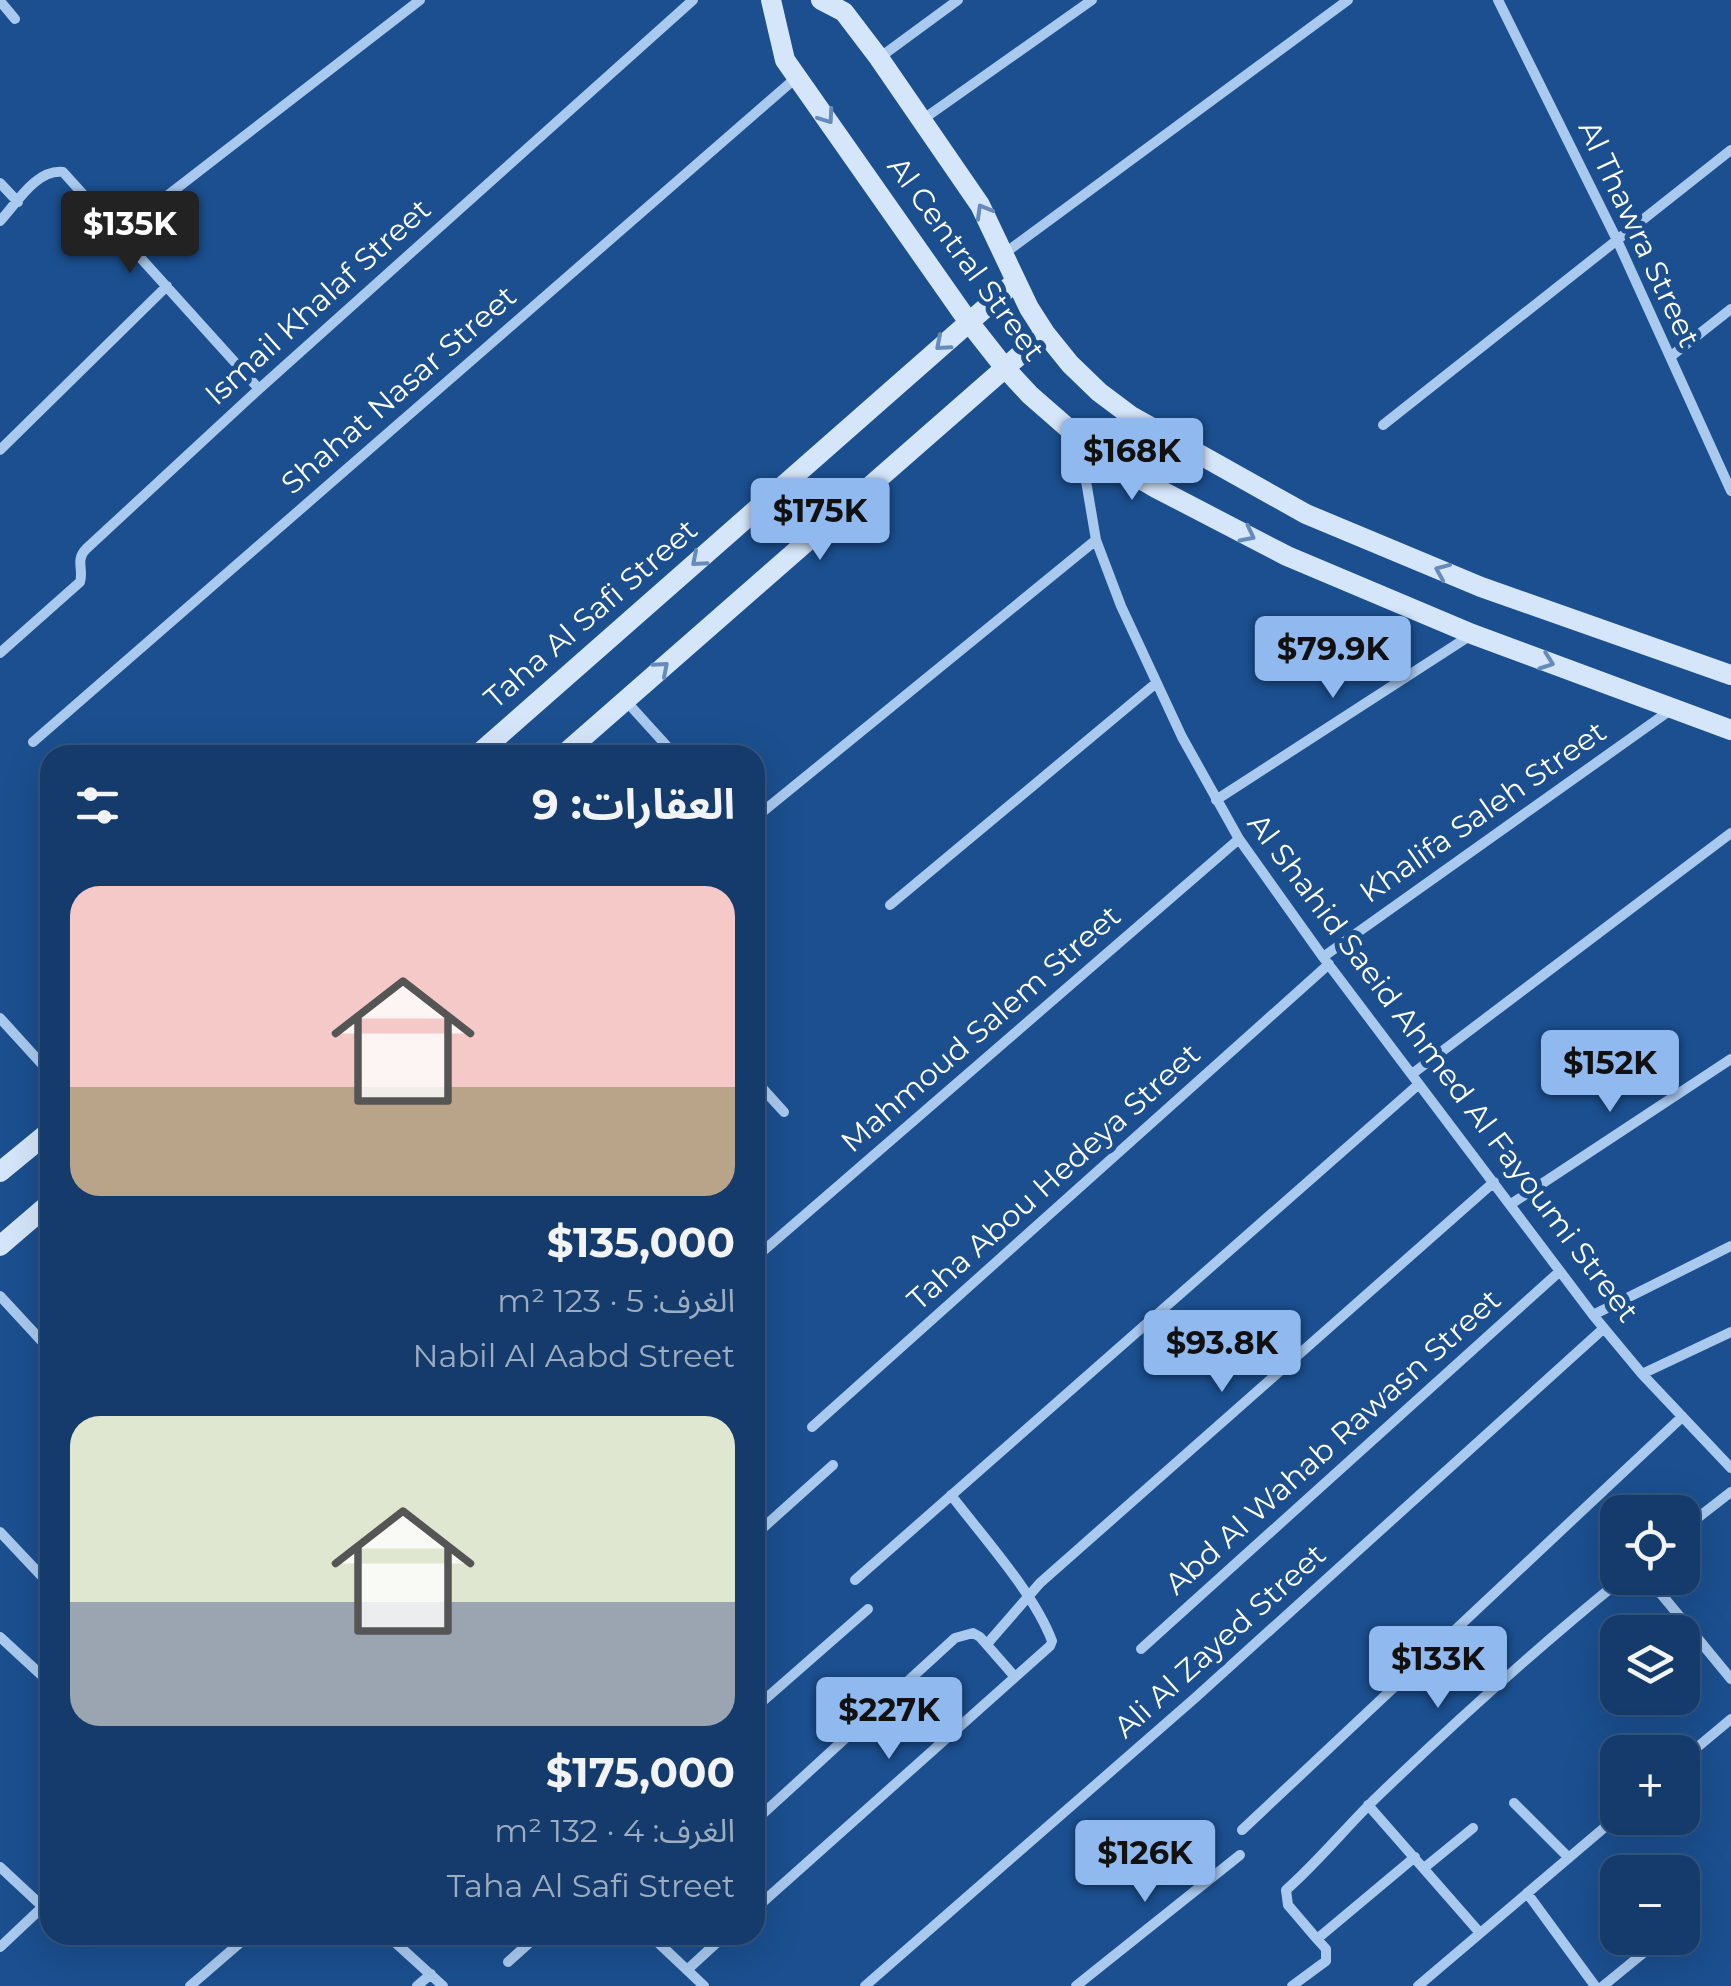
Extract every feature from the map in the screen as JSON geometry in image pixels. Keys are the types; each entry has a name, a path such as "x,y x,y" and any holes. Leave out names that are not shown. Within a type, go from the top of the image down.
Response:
{"street":[{"path":"118,233 420,0"},
{"name":"Ismail Khalaf Street","path":"0,652 80,582 81,554 693,0"},
{"name":"Al Central Street","path":"772,0 784,60 968,321 1005,368 1086,444 1156,488 1288,556 1472,634 1731,730"},
{"name":"Al Central Street","path":"821,0 844,12 980,205 1045,333 1080,374 1131,416 1306,514 1480,587 1731,675"},
{"path":"879,58 958,0"},
{"path":"922,121 1092,0"},
{"path":"1005,253 1348,0"},
{"name":"Al Thawra Street","path":"1498,0 1617,240 1731,490"},
{"path":"0,1 15,19"},
{"name":"Shahat Nasar Street","path":"33,742 798,76"},
{"path":"1383,425 1731,150"},
{"path":"0,221 40,178 50,171 63,172 259,389"},
{"path":"0,182 18,202"},
{"name":"Taha Al Safi Street","path":"488,745 1016,281"},
{"path":"0,450 166,286"},
{"path":"1670,357 1731,310"},
{"path":"574,745 1045,333"},
{"name":"Al Shahid Saeid Ahmed Al Fayoumi Street","path":"1086,444 1086,481 1096,540 1120,606 1155,684 1239,839 1593,1316 1730,1466"},
{"path":"765,810 1096,540"},
{"path":"1216,800 1472,634"},
{"path":"890,904 1155,684"},
{"path":"626,700 666,745"},
{"name":"Khalifa Saleh Street","path":"1326,960 1672,708"},
{"path":"854,1580 1416,1079 1731,834"},
{"name":"Mahmoud Salem Street","path":"765,1249 1239,839"},
{"name":"Taha Abou Hedeya Street","path":"812,1427 1326,960"},
{"path":"0,1018 40,1062"},
{"path":"1511,1204 1731,1059"},
{"path":"765,1091 784,1112"},
{"path":"0,1172 40,1139"},
{"path":"987,1644 1040,1583 1494,1182"},
{"path":"0,1246 40,1212"},
{"path":"1593,1316 1731,1246"},
{"name":"Abd Al Wahab Rawasn Street","path":"1141,1649 1560,1272"},
{"path":"0,1296 40,1339"},
{"name":"Ali Al Zayed Street","path":"865,1986 1195,1698 1604,1329"},
{"path":"1642,1374 1731,1332"},
{"path":"1242,1830 1682,1417"},
{"path":"765,1526 832,1465"},
{"path":"1700,1516 1731,1492"},
{"path":"765,1899 1050,1646 1050,1635 1028,1596 951,1496"},
{"path":"0,1532 40,1574"},
{"path":"1292,1986 1326,1961 1326,1949 1288,1905 1286,1890 1368,1806 1506,1676 1603,1595"},
{"path":"1662,1595 1731,1679"},
{"path":"765,1699 868,1609"},
{"path":"765,1812 946,1646 964,1634 973,1633 987,1644 1015,1677"},
{"path":"0,1637 40,1674"},
{"path":"1700,1745 1731,1719"},
{"path":"1514,1803 1568,1858"},
{"path":"1368,1806 1480,1933"},
{"path":"1424,1868 1473,1828"},
{"path":"1418,1986 1600,1831"},
{"path":"1076,1986 1240,1855"},
{"path":"1317,1939 1415,1856"},
{"path":"0,1867 40,1898"},
{"path":"1528,1893 1599,1986 1640,1955"},
{"path":"0,1948 40,1909"},
{"path":"190,1986 237,1945"},
{"path":"398,1945 443,1986"},
{"path":"508,1962 527,1945"},
{"path":"660,1945 704,1986"},
{"path":"686,1970 714,1945"},
{"path":"416,1986 430,1974"}]}
